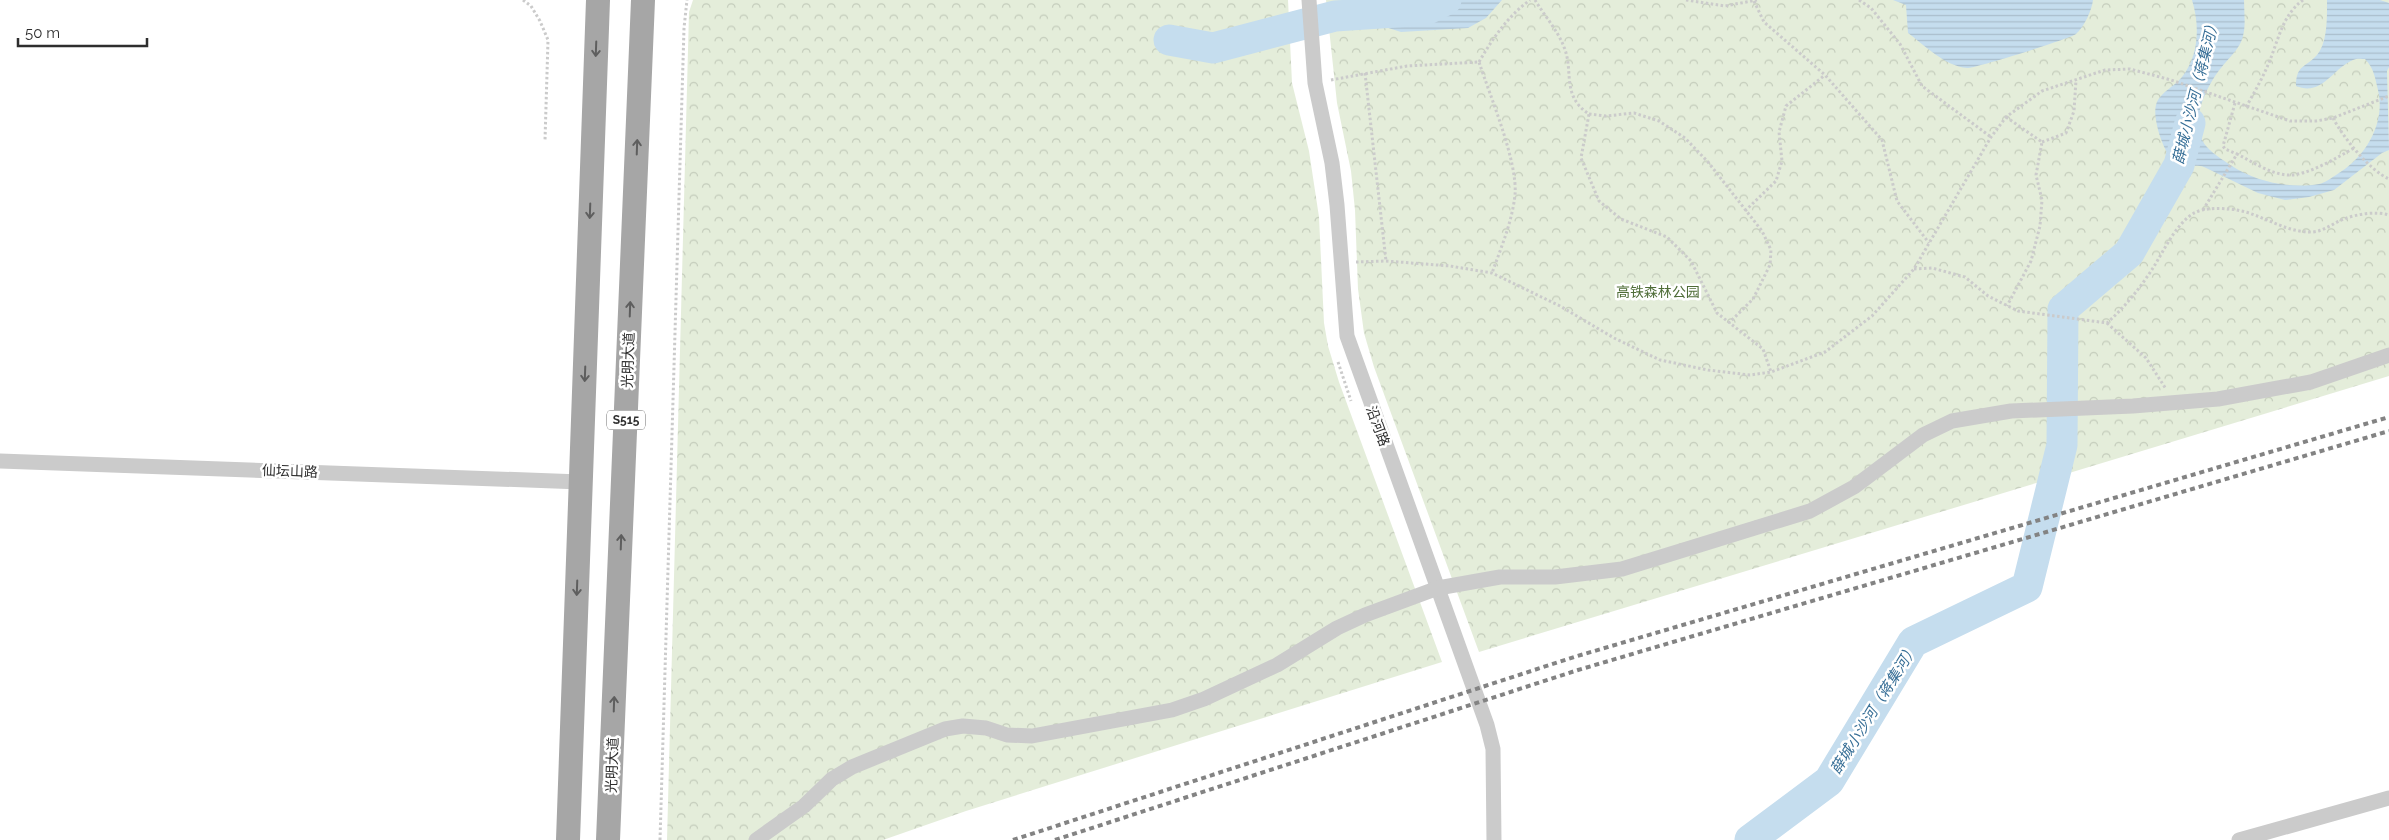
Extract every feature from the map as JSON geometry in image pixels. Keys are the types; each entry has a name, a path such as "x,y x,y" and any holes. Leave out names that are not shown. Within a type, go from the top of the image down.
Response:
{"main road":[{"path":"568,840 598,0"},
{"name":"光明大道","path":"608,840 643,0"}],"street":[{"name":"沿河路","path":"1309,0 1315,83 1332,163 1347,336 1487,725 1494,749 1494,840"},
{"path":"756,840 804,806 832,779 852,767 945,729 986,728 1007,735 1032,736 1172,710 1204,699 1277,666 1337,628 1365,615 1438,588 1500,577 1555,576 1622,569 1810,511 1854,487 1923,435 1952,421 1982,414 2042,409 2175,403 2227,397 2311,382 2389,355"},
{"name":"仙坛山路","path":"0,461 581,482"},
{"path":"2239,840 2389,798"}],"path":[{"path":"523,0 531,6 548,40 545,140"},
{"path":"660,840 684,28 687,0"},
{"path":"1492,273 1508,228 1515,195 1512,166 1479,62 1496,33 1517,10 1530,0"},
{"path":"1535,0 1564,47 1569,86 1580,108 1589,114 1606,116 1634,113 1659,120 1685,138 1708,162 1762,231 1771,250 1770,265 1753,299 1729,323"},
{"path":"1686,0 1725,6 1756,1 1764,22 1825,75 1882,140 1897,201 1929,244"},
{"path":"1859,0 1872,8 1900,44 1922,86 1991,137"},
{"path":"2246,107 2267,67 2284,23 2296,5 2304,0"},
{"path":"1315,83 1407,66 1479,62"},
{"path":"1340,263 1386,261 1450,266 1492,273 1552,302 1614,338 1660,360 1708,370 1750,375 1770,372 1825,352 1872,316 1914,269 1991,137 2006,116 2042,91 2105,70 2130,69 2171,80 2290,121 2316,121 2333,118 2389,96"},
{"path":"1365,73 1386,261"},
{"path":"1746,211 1776,181 1782,161 1779,132 1786,106 1825,75"},
{"path":"2042,142 2066,133 2074,111 2076,80"},
{"path":"2235,103 2223,146 2225,149 2264,168 2290,175 2334,160 2354,148"},
{"path":"1589,114 1581,158 1599,201 1621,219 1667,237 1691,261 1717,313 1763,350 1770,372"},
{"path":"2006,116 2042,142"},
{"path":"2333,118 2342,134 2354,148 2373,167 2389,179"},
{"path":"2007,306 2031,261 2040,226 2042,200 2036,175 2042,142"},
{"path":"2203,210 2237,154"},
{"path":"2107,323 2126,306 2169,241 2187,219 2203,210 2228,209 2240,211 2275,223 2312,232 2362,214 2389,215"},
{"path":"1914,269 1932,268 1965,277 1988,296 2018,311 2107,323 2146,358 2175,403"}],"green space":[{"path":"693,0 1288,0 1292,83 1309,151 1319,217 1324,323 1328,346 1339,382 1442,662 966,811 883,840 667,840 689,12"},
{"name":"高铁森林公园","path":"1326,0 2389,0 2389,376 1479,652 1374,367 1364,333 1358,289 1355,210 1351,171 1337,103"}],"water":[{"path":"1374,0 1502,0 1486,18 1468,28 1401,32 1382,26 1328,31 1326,4 1358,3"},
{"path":"1893,0 2093,0 2087,18 2076,34 2022,53 1967,68 1943,59 1908,33 1906,5"},
{"path":"2192,0 2244,0 2245,22 2242,39 2211,82 2200,109 2198,127 2202,140 2213,153 2241,172 2274,183 2297,186 2321,183 2346,168 2364,150 2371,139 2379,115 2380,103 2376,81 2365,59 2355,59 2346,64 2327,80 2313,88 2296,86 2299,70 2321,50 2326,29 2327,0 2380,0 2389,3 2389,67 2387,71 2389,150 2382,153 2334,190 2309,197 2285,200 2258,193 2204,167 2181,165 2173,161 2164,147 2155,111 2160,97 2179,81 2188,68 2195,50 2197,30"}],"waterway":[{"path":"1169,40 1213,48 1335,16 1426,10 1446,0"},
{"name":"薛城小沙河（蒋集河）","path":"1750,840 1829,781 1913,642 2027,587 2062,445 2063,309 2129,253 2179,165 2190,123"}],"railway":[{"path":"1013,840 1574,657 2389,417"},
{"path":"1055,840 1578,670 2389,431"}]}
